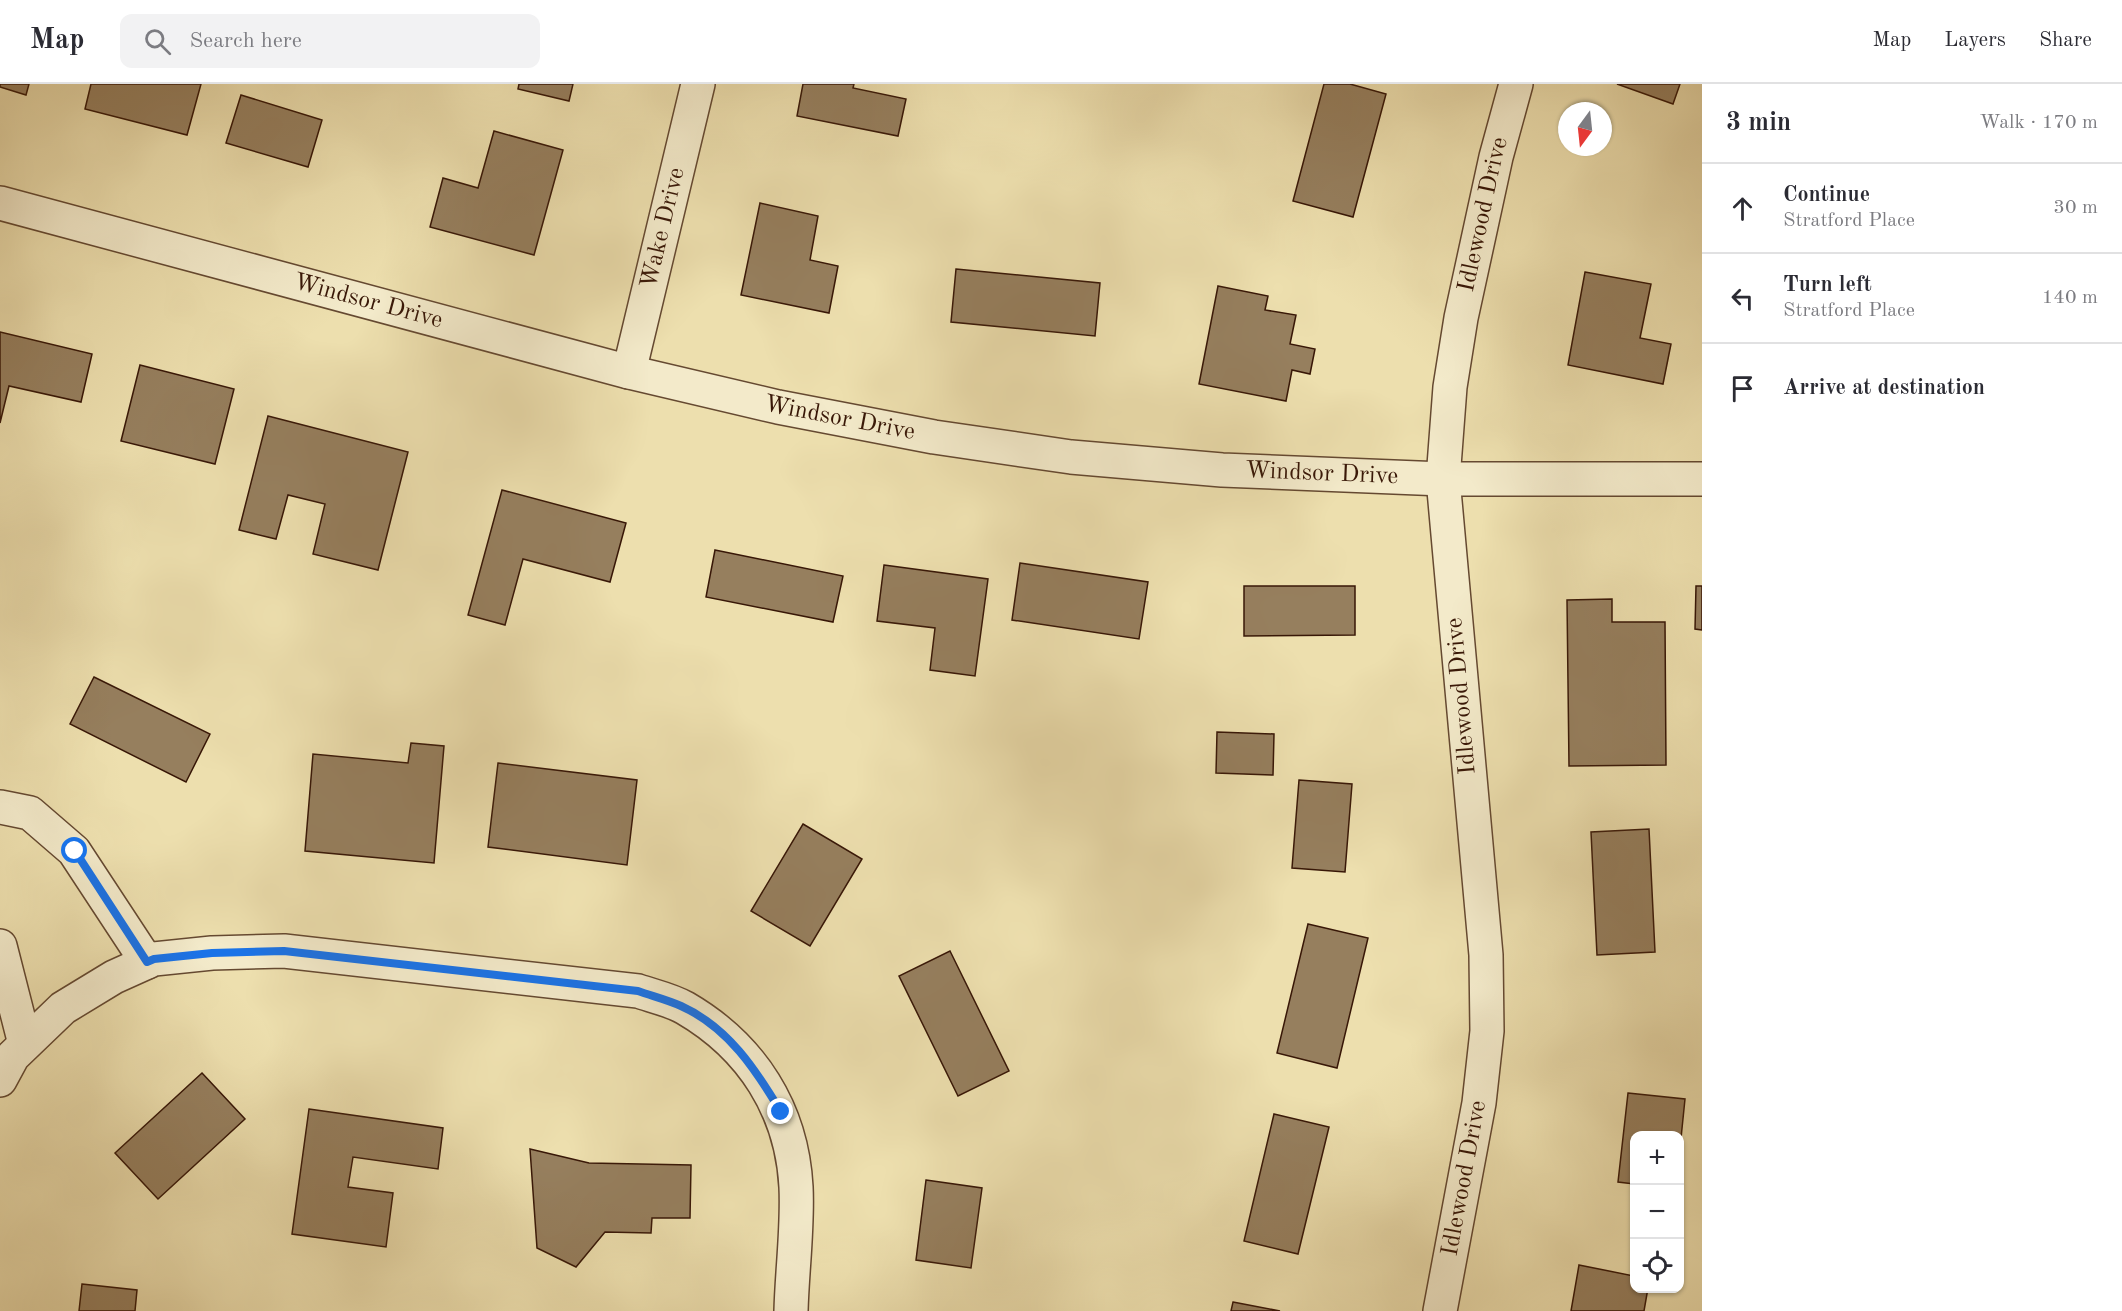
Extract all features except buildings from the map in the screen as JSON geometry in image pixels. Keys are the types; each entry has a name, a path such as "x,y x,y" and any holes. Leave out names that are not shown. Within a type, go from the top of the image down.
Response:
{"street":[{"name":"Wake Drive","path":"629,372 698,84"},
{"name":"Idlewood Drive","path":"1440,1311 1479,1103 1487,1031 1486,955 1443,479 1450,387 1461,318 1496,157 1516,84"},
{"name":"Windsor Drive","path":"0,203 629,372 778,407 923,435 1071,457 1222,470 1443,479 1702,479"},
{"path":"0,807 30,813 75,851 147,962"},
{"path":"0,946 26,1044"},
{"path":"0,1080 13,1056 63,1008 114,977 154,959 212,953 284,951 638,991 683,1007 719,1030 754,1068 781,1112 792,1152 796,1188 791,1311"}],"route":[{"path":"75,851 147,962 154,959 212,953 284,951 638,991 683,1007 719,1030 754,1068 781,1112"}]}
